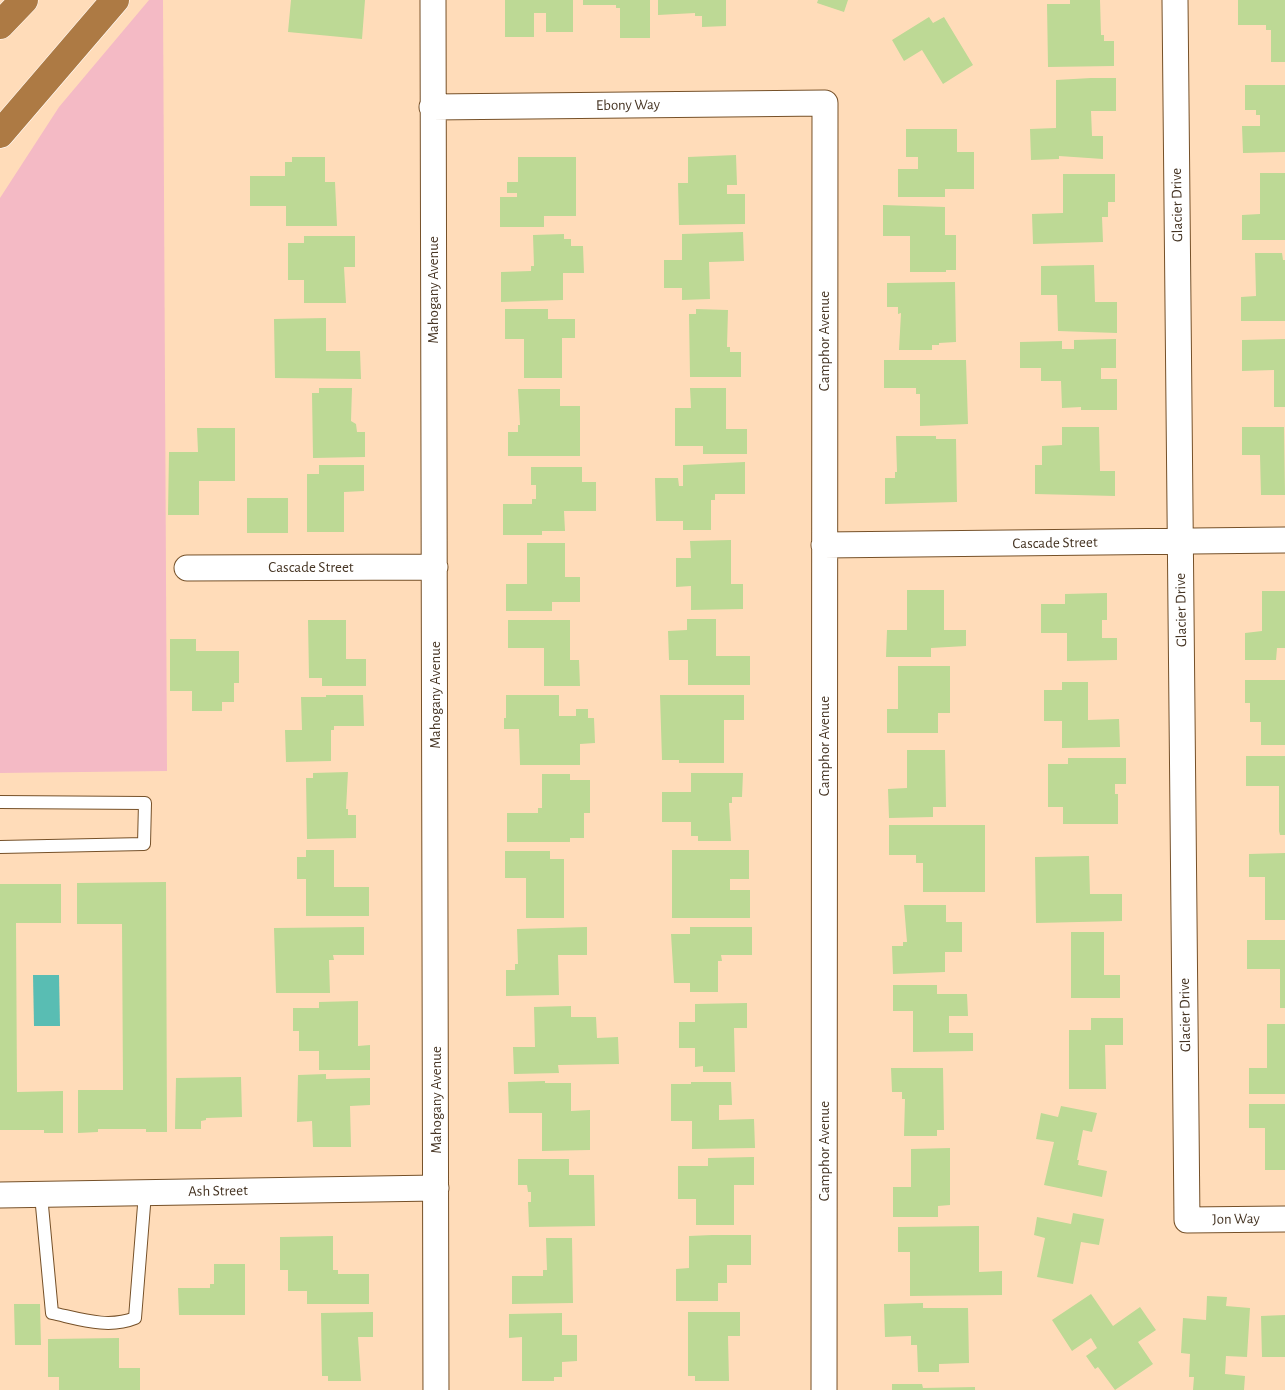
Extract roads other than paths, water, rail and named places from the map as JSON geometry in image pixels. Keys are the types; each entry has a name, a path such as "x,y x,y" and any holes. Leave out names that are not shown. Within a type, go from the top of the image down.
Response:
{"highway":[{"path":"0,25 24,0"},
{"path":"0,134 114,0"}],"street":[{"name":"Mahogany Avenue","path":"433,0 436,1390"},
{"name":"Glacier Drive","path":"1175,0 1187,1220"},
{"name":"Ebony Way","path":"432,106 825,103"},
{"name":"Camphor Avenue","path":"824,1390 825,103"},
{"name":"Cascade Street","path":"824,546 1285,540"},
{"name":"Cascade Street","path":"187,568 435,567"},
{"name":"Ash Street","path":"0,1195 436,1188"},
{"name":"Jon Way","path":"1187,1220 1285,1219"}],"lane":[{"path":"0,802 145,803 144,844 0,847"},
{"path":"41,1194 52,1313 94,1322 120,1324 135,1318 145,1193"}],"water":[{"path":"33,975 59,975 60,1026 34,1026"}]}
